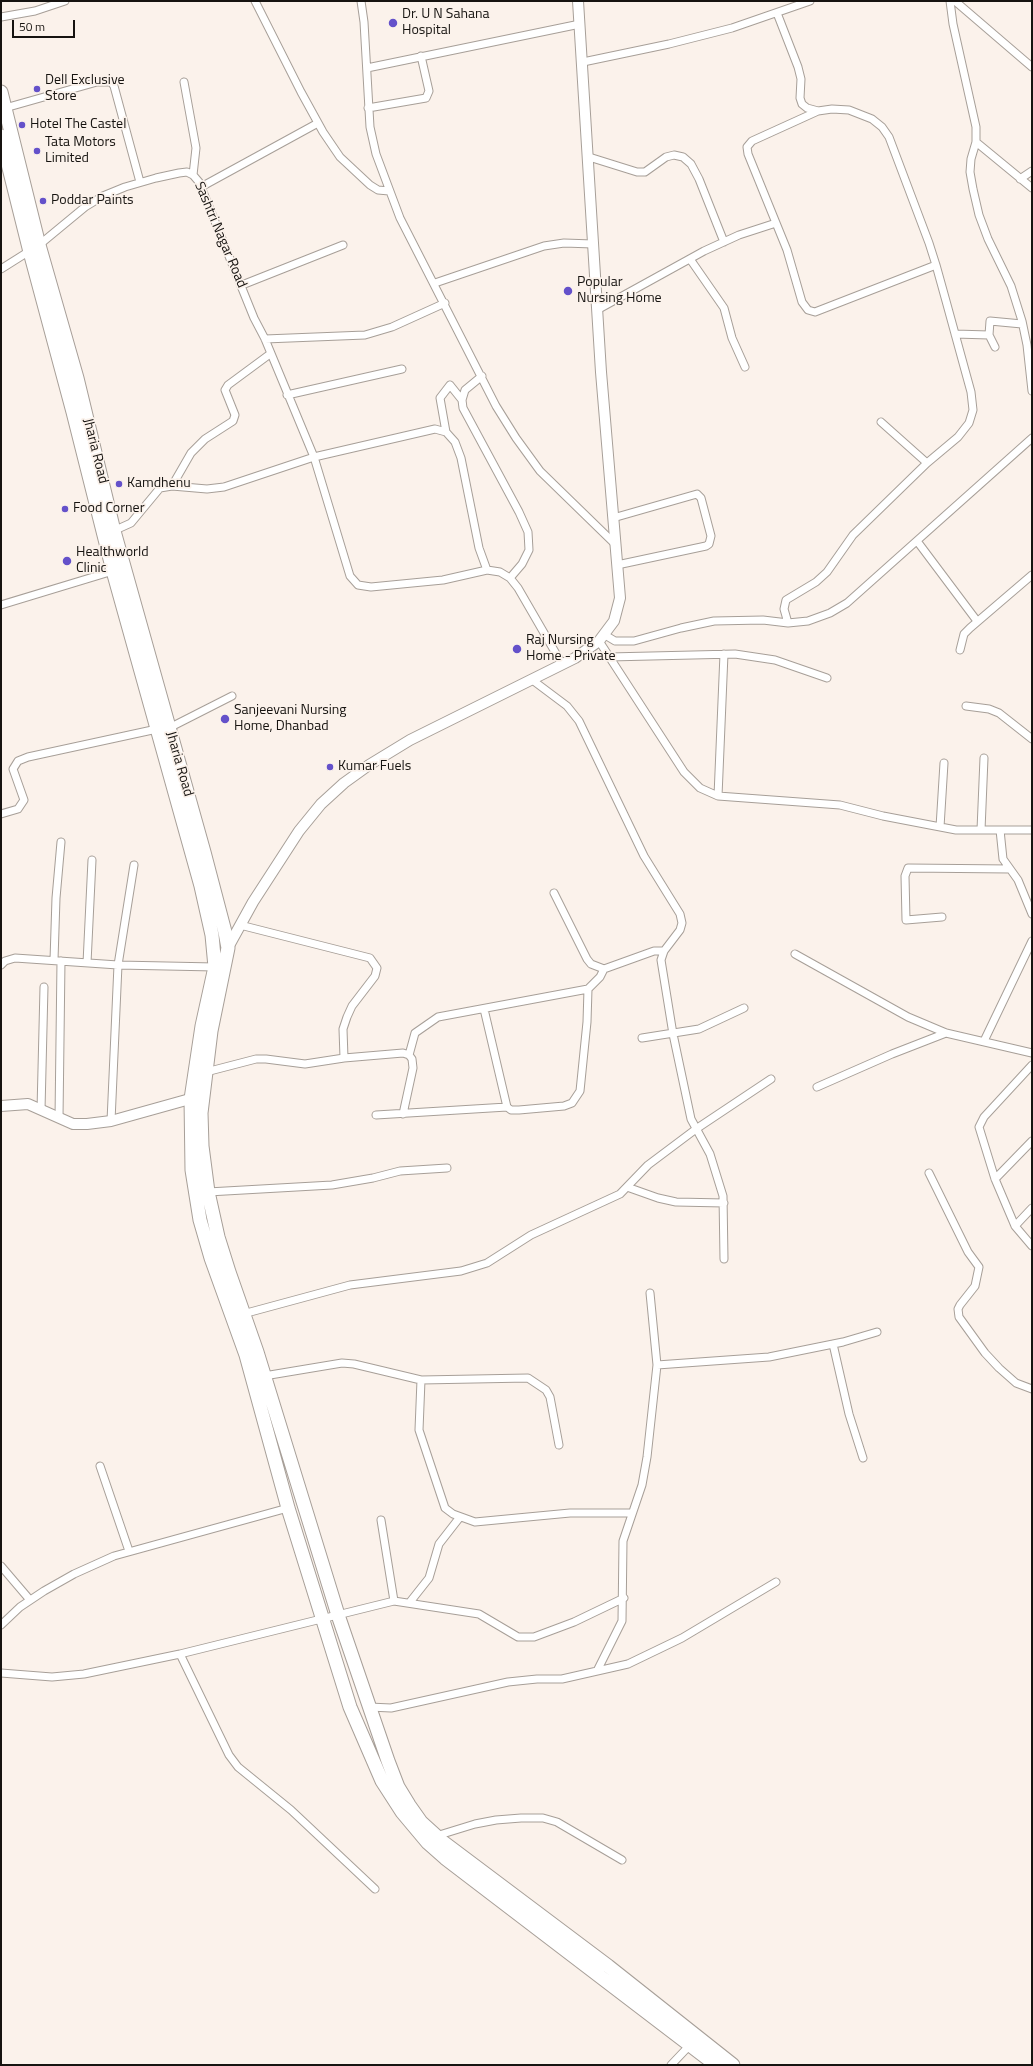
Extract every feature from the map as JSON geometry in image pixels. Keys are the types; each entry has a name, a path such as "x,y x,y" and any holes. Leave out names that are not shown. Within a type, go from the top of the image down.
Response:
{"highway":[{"name":"Jharia Road","path":"1,92 34,249 73,412 109,532 163,728 212,935 215,967 202,1026 197,1097"},
{"name":"Jharia Road","path":"1,136 3,150 34,249"},
{"name":"Jharia Road","path":"109,532 113,571 204,852 228,948"},
{"path":"228,948 211,1031 206,1072 197,1097 191,1143 197,1203 210,1258 243,1329 252,1353 264,1376 338,1615 369,1708 398,1787 421,1822 436,1836 608,1966 733,2065"},
{"path":"197,1097 208,1192 226,1265 243,1314 243,1329"},
{"path":"252,1353 288,1508 350,1707 382,1781 414,1828 445,1858 716,2065"}],"main road":[{"path":"215,967 228,948 257,896 299,831 321,804 344,783 369,765 410,740 562,664 602,638 614,621 618,611 620,598 597,310 589,157 578,1"},
{"path":"1,1106 28,1104 73,1124 87,1124 111,1121 197,1097"}],"street":[{"path":"1,17 35,11 65,1"},
{"path":"255,1 318,123 340,157 360,177 378,190 389,191"},
{"path":"361,1 364,22 368,108 376,154 400,218 435,283 496,406 516,438 540,471 615,544"},
{"path":"583,62 732,28 810,1"},
{"path":"950,1 953,24 976,127 976,142 971,159 970,172 980,215 988,239 1011,286 1022,324 1027,345 1032,390"},
{"path":"955,1 1032,67"},
{"path":"778,13 798,67 801,79 800,98 802,104 807,108 818,111"},
{"path":"367,68 580,24"},
{"path":"368,108 426,98 429,91 421,56"},
{"path":"5,108 101,82 110,82 114,86 140,182"},
{"path":"184,82 196,148 193,175"},
{"path":"788,623 784,609 786,600 816,582 827,572 853,535 927,463 958,437 969,423 973,410 971,392 936,265 889,137 882,127 872,119 849,110 832,109 818,111 752,141 747,147 748,154 795,275 802,302 808,310 816,312 936,265"},
{"path":"200,187 318,123"},
{"path":"976,142 1032,188"},
{"path":"589,157 637,172 645,172 651,169 666,156 674,155 683,157 691,164 724,242"},
{"path":"1020,179 1032,171"},
{"name":"Sashtri Nagar Road","path":"1,269 34,249 86,207 104,196 140,182 179,173 187,172 193,175 200,187 242,285 254,318 265,339 314,457 350,576 358,585 371,587 443,580 487,570"},
{"path":"597,310 724,242 776,223"},
{"path":"435,283 544,246 564,243 594,244"},
{"path":"242,285 343,245"},
{"path":"690,259 724,308 732,338 745,367"},
{"path":"265,339 365,335 392,327 445,303"},
{"path":"995,346 989,335 990,320 1022,324"},
{"path":"955,334 989,335"},
{"path":"172,486 195,449 205,439 233,421 235,416 225,390 228,385 270,354"},
{"path":"288,395 402,369"},
{"path":"482,376 465,390 462,400 463,408 519,512 528,532 529,550 522,564 510,578"},
{"path":"462,400 450,386 440,398 446,432 455,442 461,458 473,525 487,570 500,572 510,578 518,588 562,664"},
{"path":"881,422 927,463"},
{"path":"109,532 131,523 160,488 172,486 207,489 224,487 314,457 435,429 446,432"},
{"path":"602,638 629,642 714,621 763,620 788,623 813,619 830,613 847,603 1032,438"},
{"path":"613,518 697,494 701,498 711,536 711,540 706,546 617,565"},
{"path":"917,541 977,621"},
{"path":"1,605 113,571"},
{"path":"960,650 964,634 977,621 1032,575"},
{"path":"602,638 609,658 641,704 684,772 700,788 718,796 840,804 883,816 940,827 981,830 1032,830"},
{"path":"609,658 724,654 757,656 827,678"},
{"path":"718,796 724,654"},
{"path":"531,679 567,706 579,721 644,856 680,914 682,923 680,930 664,952 661,960 673,1034 691,1119 710,1154 724,1203 724,1259"},
{"path":"1,814 18,809 24,800 13,769 18,761 163,728 232,696"},
{"path":"966,706 989,709 999,713 1032,739"},
{"path":"981,830 984,758"},
{"path":"940,827 944,763"},
{"path":"1000,830 1003,859 1020,884 1032,914"},
{"path":"59,1118 56,898 61,842"},
{"path":"87,963 92,860"},
{"path":"111,1121 118,965 134,865"},
{"path":"942,917 906,920 904,876 908,868 1010,869"},
{"path":"554,893 587,959 591,964 604,969 654,950 664,952"},
{"path":"240,925 370,958 377,968 375,976 352,1006 347,1017 343,1029 344,1058"},
{"path":"984,1041 1032,941"},
{"path":"795,954 908,1017 946,1033 1032,1053"},
{"path":"1,965 5,961 15,958 118,965 215,967"},
{"path":"403,1114 412,1068 412,1059 410,1055 415,1033 430,1021 438,1017 588,989 600,977 604,969"},
{"path":"41,1110 44,987"},
{"path":"376,1115 507,1107 511,1110 519,1110 564,1106 574,1101 580,1091 587,1022 588,989"},
{"path":"642,1038 699,1029 744,1008"},
{"path":"484,1009 507,1107"},
{"path":"817,1088 892,1054 946,1033"},
{"path":"206,1072 256,1059 305,1064 344,1058 403,1053 410,1055"},
{"path":"1032,1065 980,1123 979,1127 995,1179 1015,1226 1032,1246"},
{"path":"243,1314 350,1285 461,1271 487,1263 531,1235 620,1194 648,1165 696,1129 771,1079"},
{"path":"995,1179 1032,1141"},
{"path":"208,1192 332,1186 373,1178 400,1170 447,1168"},
{"path":"929,1173 968,1252 979,1267 975,1286 958,1309 959,1317 985,1353 998,1368 1016,1383 1032,1390"},
{"path":"627,1187 658,1198 676,1202 724,1203"},
{"path":"1015,1226 1032,1208"},
{"path":"597,1671 622,1621 624,1598 621,1564 623,1541 631,1513 642,1485 646,1464 657,1365 650,1293"},
{"path":"657,1365 769,1357 832,1344 877,1332"},
{"path":"832,1344 849,1414 863,1458"},
{"path":"264,1376 342,1363 354,1364 421,1380 528,1378 546,1390 550,1397 559,1445"},
{"path":"421,1380 419,1423 424,1446 445,1508 460,1517 475,1522 570,1513 631,1513"},
{"path":"100,1466 129,1551"},
{"path":"1,1625 20,1607 30,1600 74,1574 114,1556 288,1508"},
{"path":"410,1602 429,1578 439,1544 460,1517"},
{"path":"381,1520 394,1601"},
{"path":"1,1566 30,1600"},
{"path":"369,1708 391,1708 508,1682 537,1679 562,1679 628,1664 663,1647 776,1582"},
{"path":"1,1673 52,1677 84,1674 180,1654 394,1601 410,1602 479,1614 512,1634 525,1638 534,1638 574,1622 624,1598"},
{"path":"180,1654 229,1755 238,1767 291,1810 375,1889"},
{"path":"436,1836 475,1824 496,1820 543,1818 557,1822 622,1860"},
{"path":"671,2065 690,2045"}],"place":[{"name":"Dr. U N Sahana Hospital","path":"393,23"},
{"name":"Dell Exclusive Store","path":"37,89"},
{"name":"Hotel The Castel","path":"22,125"},
{"name":"Tata Motors Limited","path":"37,151"},
{"name":"Poddar Paints","path":"43,201"},
{"name":"Popular Nursing Home","path":"568,291"},
{"name":"Kamdhenu","path":"119,484"},
{"name":"Food Corner","path":"65,509"},
{"name":"Healthworld Clinic","path":"67,561"},
{"name":"Raj Nursing Home - Private","path":"517,649"},
{"name":"Sanjeevani Nursing Home, Dhanbad","path":"225,719"},
{"name":"Kumar Fuels","path":"330,767"}]}
